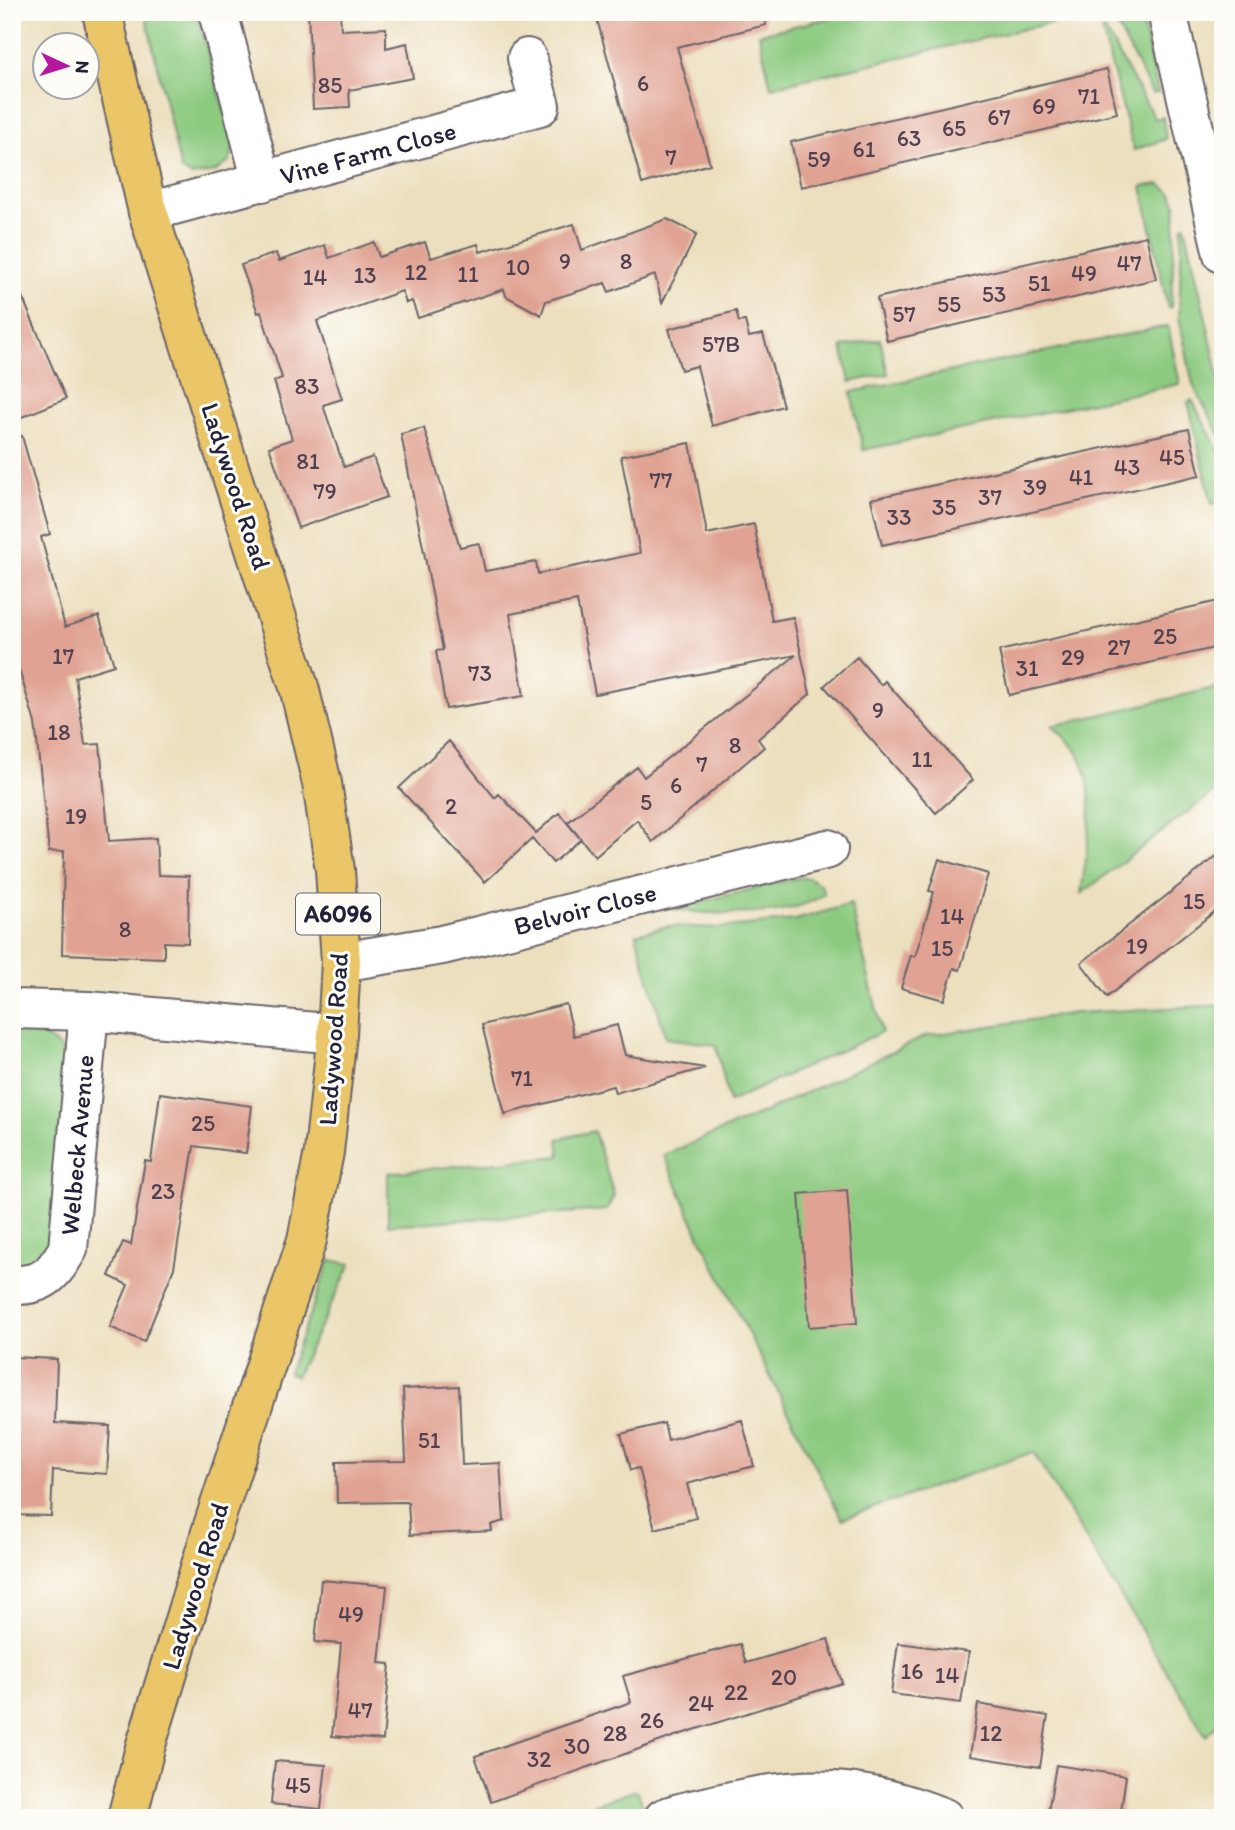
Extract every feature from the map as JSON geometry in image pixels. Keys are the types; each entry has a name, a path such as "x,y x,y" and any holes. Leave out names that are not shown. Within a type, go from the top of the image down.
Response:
{"main road":[{"name":"Ladywood Road","path":"102,12 148,212 299,687 322,783 335,870 341,962 337,1034 324,1152 301,1261 213,1526 145,1748 127,1818"}],"street":[{"path":"218,12 262,183"},
{"path":"1167,12 1223,254"},
{"name":"Vine Farm Close","path":"148,212 540,106 527,58"},
{"name":"Belvoir Close","path":"341,962 442,945 828,849"},
{"path":"12,1009 89,1011 337,1034"},
{"name":"Welbeck Avenue","path":"12,1285 28,1285 52,1274 68,1249 89,1011"},
{"path":"664,1818 765,1794 811,1788 883,1797 944,1818"}],"green space":[{"path":"145,12 196,12 234,144 230,161 215,172 192,176 181,170"},
{"path":"856,12 1094,13 771,87 759,34"},
{"path":"1110,12 1140,12 1158,92 1152,93"},
{"path":"1105,30 1155,119 1163,117 1166,139 1134,150 1102,31"},
{"path":"1160,184 1171,193 1176,204 1171,307 1168,308 1142,186"},
{"path":"1185,225 1223,395 1223,441 1193,385 1179,317 1182,227"},
{"path":"1168,326 1180,384 863,450 851,392"},
{"path":"880,339 888,374 850,382 842,347"},
{"path":"1192,400 1223,459 1223,501 1212,504 1188,402"},
{"path":"1223,686 1223,785 1081,894 1090,820 1088,781 1075,749 1052,726"},
{"path":"797,878 809,878 821,885 824,894 792,908 772,911 708,913 672,909"},
{"path":"851,904 882,1032 729,1102 716,1045 666,1038 636,934 668,926 719,928 795,920"},
{"path":"1223,1005 1223,1718 1206,1736 1033,1452 842,1519 699,1235 664,1155 767,1111 926,1036 1075,1013"},
{"path":"28,1031 54,1042 73,1063 69,1136 63,1196 51,1244 42,1258 35,1263 12,1269 12,1032"},
{"path":"594,1131 614,1195 607,1210 388,1225 388,1173 560,1156 558,1139"},
{"path":"330,1260 351,1264 296,1376 288,1373"},
{"path":"634,1791 638,1792 644,1808 613,1818 553,1818"}],"building":[{"path":"308,12 340,12 341,30 386,28 386,48 407,43 413,78 349,90 350,107 313,109"},
{"path":"595,12 764,12 766,25 677,47 710,164 642,184"},
{"path":"1107,69 1117,113 801,187 791,142"},
{"path":"667,219 697,234 662,303 655,275 609,292 605,283 546,301 541,315 506,296 504,289 418,318 412,301 406,303 402,291 317,321 342,399 323,405 344,467 373,457 387,497 298,528 269,447 292,439 274,381 282,378 261,312 258,313 241,265 276,253 279,261 325,245 329,258 374,242 379,257 425,242 431,258 478,244 480,252 574,224 582,250"},
{"path":"1146,236 1156,279 887,341 877,298"},
{"path":"12,273 66,399 12,421"},
{"path":"736,311 739,322 745,321 749,337 763,334 783,406 712,426 697,366 681,370 669,329"},
{"path":"424,428 460,547 479,543 485,571 536,562 538,574 640,553 621,456 690,443 707,534 754,524 772,621 793,617 810,694 758,739 764,747 653,842 637,820 595,856 567,823 637,767 644,777 796,655 595,694 577,601 510,614 524,696 446,709 436,651 443,650 401,434"},
{"path":"1189,429 1200,475 882,545 871,499"},
{"path":"22,436 50,534 41,537 65,627 99,616 114,665 75,677 85,745 100,744 109,841 156,838 158,875 189,876 188,943 164,942 164,958 62,954 64,851 49,852 35,723 12,646 12,438"},
{"path":"1223,600 1223,646 1009,695 999,651"},
{"path":"857,657 881,685 885,681 973,780 936,813 824,686"},
{"path":"449,741 495,798 499,794 536,833 559,813 581,839 553,863 532,839 485,882 399,788"},
{"path":"1223,851 1223,905 1107,997 1081,963"},
{"path":"939,859 988,874 960,970 954,968 944,1000 901,988 911,955 915,957 934,892 929,891"},
{"path":"566,1004 574,1036 617,1025 625,1055 705,1068 615,1093 613,1086 505,1114 482,1025"},
{"path":"160,1093 252,1106 246,1153 194,1146 174,1268 144,1342 110,1327 128,1285 109,1276 123,1242 131,1245 145,1161 151,1162"},
{"path":"847,1190 857,1323 809,1327 799,1194"},
{"path":"12,1357 57,1359 55,1423 110,1426 107,1474 53,1470 51,1516 12,1515"},
{"path":"459,1386 462,1465 500,1463 504,1521 491,1525 492,1531 410,1535 408,1502 337,1503 336,1462 406,1461 403,1389"},
{"path":"742,1420 754,1466 687,1484 696,1518 655,1529 639,1468 631,1470 621,1434 664,1423 668,1440"},
{"path":"321,1580 387,1586 379,1663 390,1664 383,1740 332,1736 341,1644 315,1642"},
{"path":"828,1639 842,1683 678,1735 491,1802 475,1756 631,1702 623,1676 740,1644 746,1663"},
{"path":"898,1643 969,1652 961,1703 891,1694"},
{"path":"978,1704 1048,1716 1040,1767 970,1756"},
{"path":"275,1761 326,1765 321,1809 271,1804"},
{"path":"1056,1765 1126,1776 1120,1818 1047,1818"}]}
